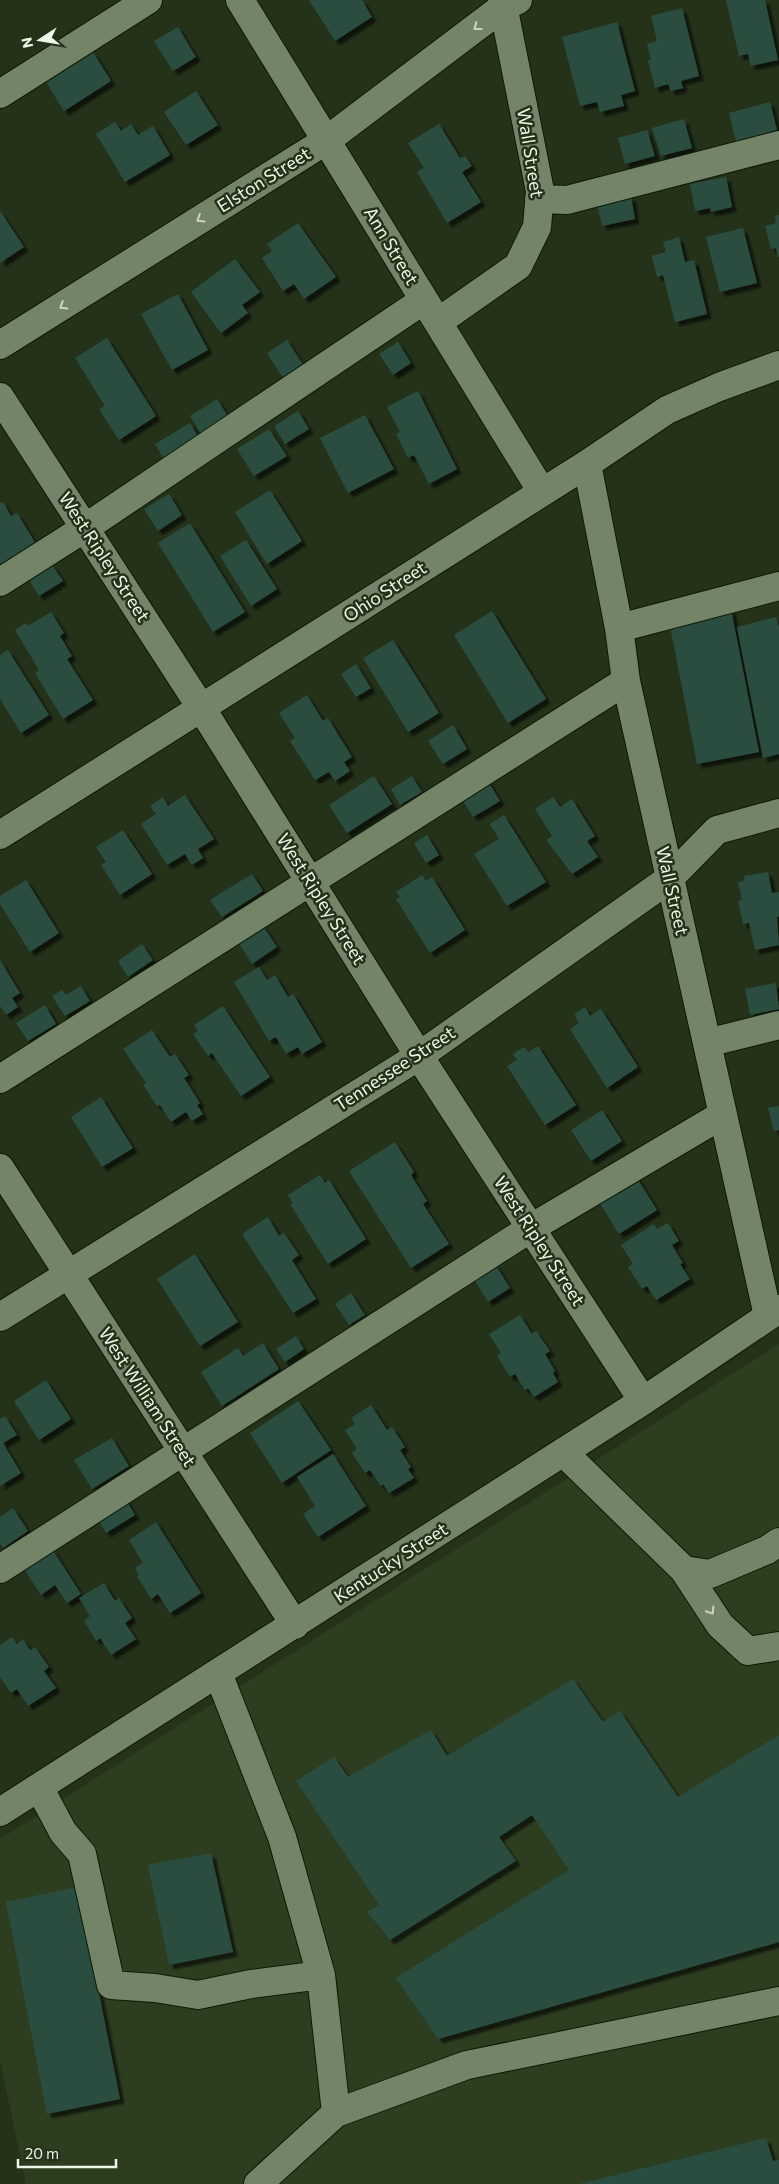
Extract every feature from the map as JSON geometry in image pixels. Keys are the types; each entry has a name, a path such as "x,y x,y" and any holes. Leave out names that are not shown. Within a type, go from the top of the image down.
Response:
{"street":[{"path":"0,94 148,0"},
{"name":"Ann Street","path":"240,0 542,492"},
{"name":"Elston Street","path":"0,345 327,140 508,2"},
{"name":"Wall Street","path":"0,582 431,311 518,266 537,227 540,191 508,2"},
{"path":"539,199 568,200 779,145"},
{"name":"Ohio Street","path":"0,836 587,464 667,410 718,387 779,365"},
{"name":"West Ripley Street","path":"0,397 202,709 419,1056 643,1401"},
{"name":"Wall Street","path":"587,464 619,628 626,681 669,879 722,1115 773,1312"},
{"path":"619,628 779,586"},
{"path":"0,1079 626,681"},
{"name":"Tennessee Street","path":"0,1317 419,1056 669,879 717,830 779,813"},
{"path":"707,1043 779,1025"},
{"path":"0,1568 530,1228 722,1115"},
{"name":"West William Street","path":"0,1168 295,1625"},
{"name":"Kentucky Street","path":"0,1812 643,1401 773,1312"},
{"path":"563,1452 684,1570 720,1624 748,1651 779,1646"},
{"path":"684,1570 710,1574 767,1550 779,1542"},
{"path":"218,1673 282,1837 321,1975 336,2113"},
{"path":"39,1787 63,1832 82,1854 112,1985 155,1988 198,1995 251,1984 321,1975"},
{"path":"258,2184 336,2113 467,2065 779,2001"}],"shaded area":[{"path":"779,1344 779,2184 26,2184 0,2060 0,1839"}],"building":[{"path":"309,0 362,0 372,17 335,41"},
{"path":"726,0 765,0 778,60 751,66 748,54 739,56"},
{"path":"682,8 699,76 681,81 683,88 671,91 668,84 655,88 648,60 651,60 647,44 657,41 651,16"},
{"path":"617,22 635,91 621,95 624,106 600,112 597,102 580,106 562,37"},
{"path":"178,27 196,57 173,71 154,41"},
{"path":"93,52 111,81 64,111 46,82"},
{"path":"196,91 218,125 186,145 164,112"},
{"path":"770,102 777,130 736,141 729,113"},
{"path":"684,119 692,148 661,156 652,128"},
{"path":"115,122 121,131 131,124 138,135 153,126 170,155 125,182 96,134"},
{"path":"439,124 460,158 465,156 472,166 462,172 481,202 447,223 417,172 424,168 408,143"},
{"path":"647,130 655,156 625,164 618,138"},
{"path":"726,177 732,207 711,212 710,208 695,211 690,184"},
{"path":"631,196 635,219 602,226 597,203"},
{"path":"0,211 24,247 0,263"},
{"path":"779,215 778,257 776,248 771,249 765,226 776,223 775,216"},
{"path":"298,223 336,277 304,299 294,284 283,291 262,258 272,251 267,244"},
{"path":"743,228 757,283 720,292 706,237"},
{"path":"679,237 685,262 694,260 707,314 675,322 663,275 657,277 652,256 666,252 663,242"},
{"path":"235,259 260,292 242,305 248,313 221,333 191,292"},
{"path":"178,294 208,350 172,370 141,314"},
{"path":"107,338 156,416 119,440 99,409 105,406 75,358"},
{"path":"287,340 307,371 287,384 267,353"},
{"path":"398,342 411,363 393,375 379,354"},
{"path":"418,391 457,469 429,484 414,455 408,458 396,434 400,432 387,407"},
{"path":"217,399 231,421 204,439 190,416"},
{"path":"298,411 309,429 285,444 274,426"},
{"path":"365,415 394,469 348,493 320,438"},
{"path":"190,423 202,443 167,464 155,444"},
{"path":"269,429 287,456 254,476 237,449"},
{"path":"270,490 302,541 267,564 235,512"},
{"path":"169,494 182,515 158,531 144,509"},
{"path":"3,502 11,516 17,513 36,544 0,567 0,503"},
{"path":"190,523 245,612 213,632 158,543"},
{"path":"246,540 277,589 251,606 220,556"},
{"path":"52,565 63,581 39,596 29,580"},
{"path":"731,609 759,752 697,764 669,621"},
{"path":"492,611 546,699 508,723 454,635"},
{"path":"51,612 64,633 60,636 72,656 67,659 93,700 63,719 35,673 39,670 15,630 26,623 28,626"},
{"path":"776,617 779,627 779,754 763,758 737,627"},
{"path":"393,640 439,713 408,732 363,658"},
{"path":"8,650 49,715 21,733 0,699 0,655"},
{"path":"356,664 371,688 356,697 341,674"},
{"path":"307,695 323,721 328,718 352,757 344,762 350,771 335,781 329,772 315,780 290,741 295,738 279,713"},
{"path":"453,725 467,749 443,764 428,741"},
{"path":"374,776 392,804 347,833 329,805"},
{"path":"412,776 422,792 400,805 391,789"},
{"path":"485,776 500,801 473,817 458,793"},
{"path":"185,795 214,839 198,849 203,858 192,865 185,854 167,865 141,824 156,814 150,806 163,797 168,806"},
{"path":"553,797 560,807 572,799 595,836 587,841 598,857 572,874 546,840 552,836 535,809"},
{"path":"504,815 546,882 507,906 474,854 499,839 490,824"},
{"path":"123,830 152,874 120,895 101,865 106,862 96,847"},
{"path":"427,835 439,855 426,863 414,843"},
{"path":"768,872 772,893 779,892 779,917 777,917 779,945 755,950 749,923 743,924 738,901 742,900 738,882 745,881 744,876"},
{"path":"252,874 263,891 222,917 210,900"},
{"path":"422,875 426,881 432,877 465,930 430,953 396,899 400,897 396,892"},
{"path":"26,880 59,933 30,952 0,904 0,896"},
{"path":"261,923 277,947 252,964 236,939"},
{"path":"142,944 153,960 128,977 118,961"},
{"path":"0,960 20,993 12,998 18,1007 6,1015 0,1006"},
{"path":"259,967 267,980 275,975 288,997 293,994 322,1042 302,1054 298,1047 286,1054 276,1037 269,1041 234,982"},
{"path":"776,983 779,1009 750,1015 745,989"},
{"path":"81,986 90,1001 65,1016 52,996 62,990 66,995"},
{"path":"45,1005 56,1024 28,1041 16,1023"},
{"path":"223,1006 270,1077 241,1096 212,1053 208,1056 193,1034 198,1031 194,1025"},
{"path":"585,1007 590,1016 601,1009 638,1067 607,1088 570,1029 579,1023 574,1014"},
{"path":"152,1030 170,1057 175,1054 189,1075 184,1078 200,1103 197,1105 203,1114 192,1121 186,1112 171,1122 160,1105 157,1106 143,1085 146,1083 123,1049"},
{"path":"538,1046 576,1105 545,1125 507,1066 517,1060 513,1054 524,1047 528,1052"},
{"path":"101,1097 133,1148 102,1167 71,1117"},
{"path":"779,1106 779,1130 774,1131 768,1108"},
{"path":"602,1110 622,1141 591,1161 571,1130"},
{"path":"395,1142 414,1172 411,1175 427,1201 423,1204 449,1244 411,1268 349,1171"},
{"path":"634,1173 657,1210 619,1234 596,1197"},
{"path":"320,1175 325,1183 329,1180 366,1239 328,1264 290,1204 293,1203 288,1195"},
{"path":"268,1217 279,1236 284,1233 299,1255 292,1260 316,1299 293,1313 242,1234"},
{"path":"668,1223 679,1241 672,1245 683,1263 680,1264 690,1279 656,1300 647,1286 642,1289 628,1267 633,1264 621,1245 654,1224 657,1229"},
{"path":"195,1254 238,1322 200,1346 157,1279"},
{"path":"495,1264 510,1288 488,1302 473,1278"},
{"path":"351,1293 365,1315 349,1325 335,1304"},
{"path":"520,1315 532,1334 536,1331 550,1351 545,1354 555,1371 553,1373 558,1382 534,1397 528,1388 525,1390 515,1374 510,1377 497,1356 501,1353 489,1334"},
{"path":"296,1336 304,1349 285,1362 276,1349"},
{"path":"263,1343 279,1369 222,1406 201,1372 238,1348 243,1356"},
{"path":"46,1380 71,1419 39,1440 14,1401"},
{"path":"298,1401 331,1450 282,1483 250,1433"},
{"path":"371,1405 387,1430 392,1427 405,1447 400,1450 411,1467 408,1469 414,1478 389,1493 383,1484 381,1486 370,1470 365,1473 352,1453 357,1449 345,1430 355,1424 351,1418"},
{"path":"5,1416 17,1435 3,1443 21,1473 0,1486 0,1419"},
{"path":"112,1438 129,1466 92,1489 74,1460"},
{"path":"333,1454 366,1506 318,1537 303,1514 315,1506 297,1477"},
{"path":"125,1498 135,1515 106,1533 96,1516"},
{"path":"13,1508 28,1531 3,1548 0,1543 0,1517"},
{"path":"156,1522 201,1593 170,1613 158,1594 151,1599 137,1576 139,1575 135,1568 143,1563 129,1540"},
{"path":"52,1549 81,1594 67,1603 55,1585 41,1595 23,1567"},
{"path":"104,1583 115,1601 119,1598 132,1618 125,1623 136,1639 111,1655 100,1638 96,1641 84,1621 90,1616 79,1598"},
{"path":"12,1637 17,1644 23,1639 30,1650 35,1647 49,1667 44,1671 56,1688 28,1706 17,1689 11,1693 0,1677 0,1645"},
{"path":"573,1679 603,1722 620,1711 678,1797 779,1735 779,1942 438,2039 396,1978 569,1870 532,1815 499,1837 516,1861 390,1940 367,1912 379,1905 296,1781 334,1757 348,1777 431,1730 447,1756"},
{"path":"211,1853 233,1952 169,1965 148,1865"},
{"path":"78,1887 120,2099 47,2114 6,1902"},
{"path":"766,2138 773,2161 779,2160 779,2184 579,2184"}]}
